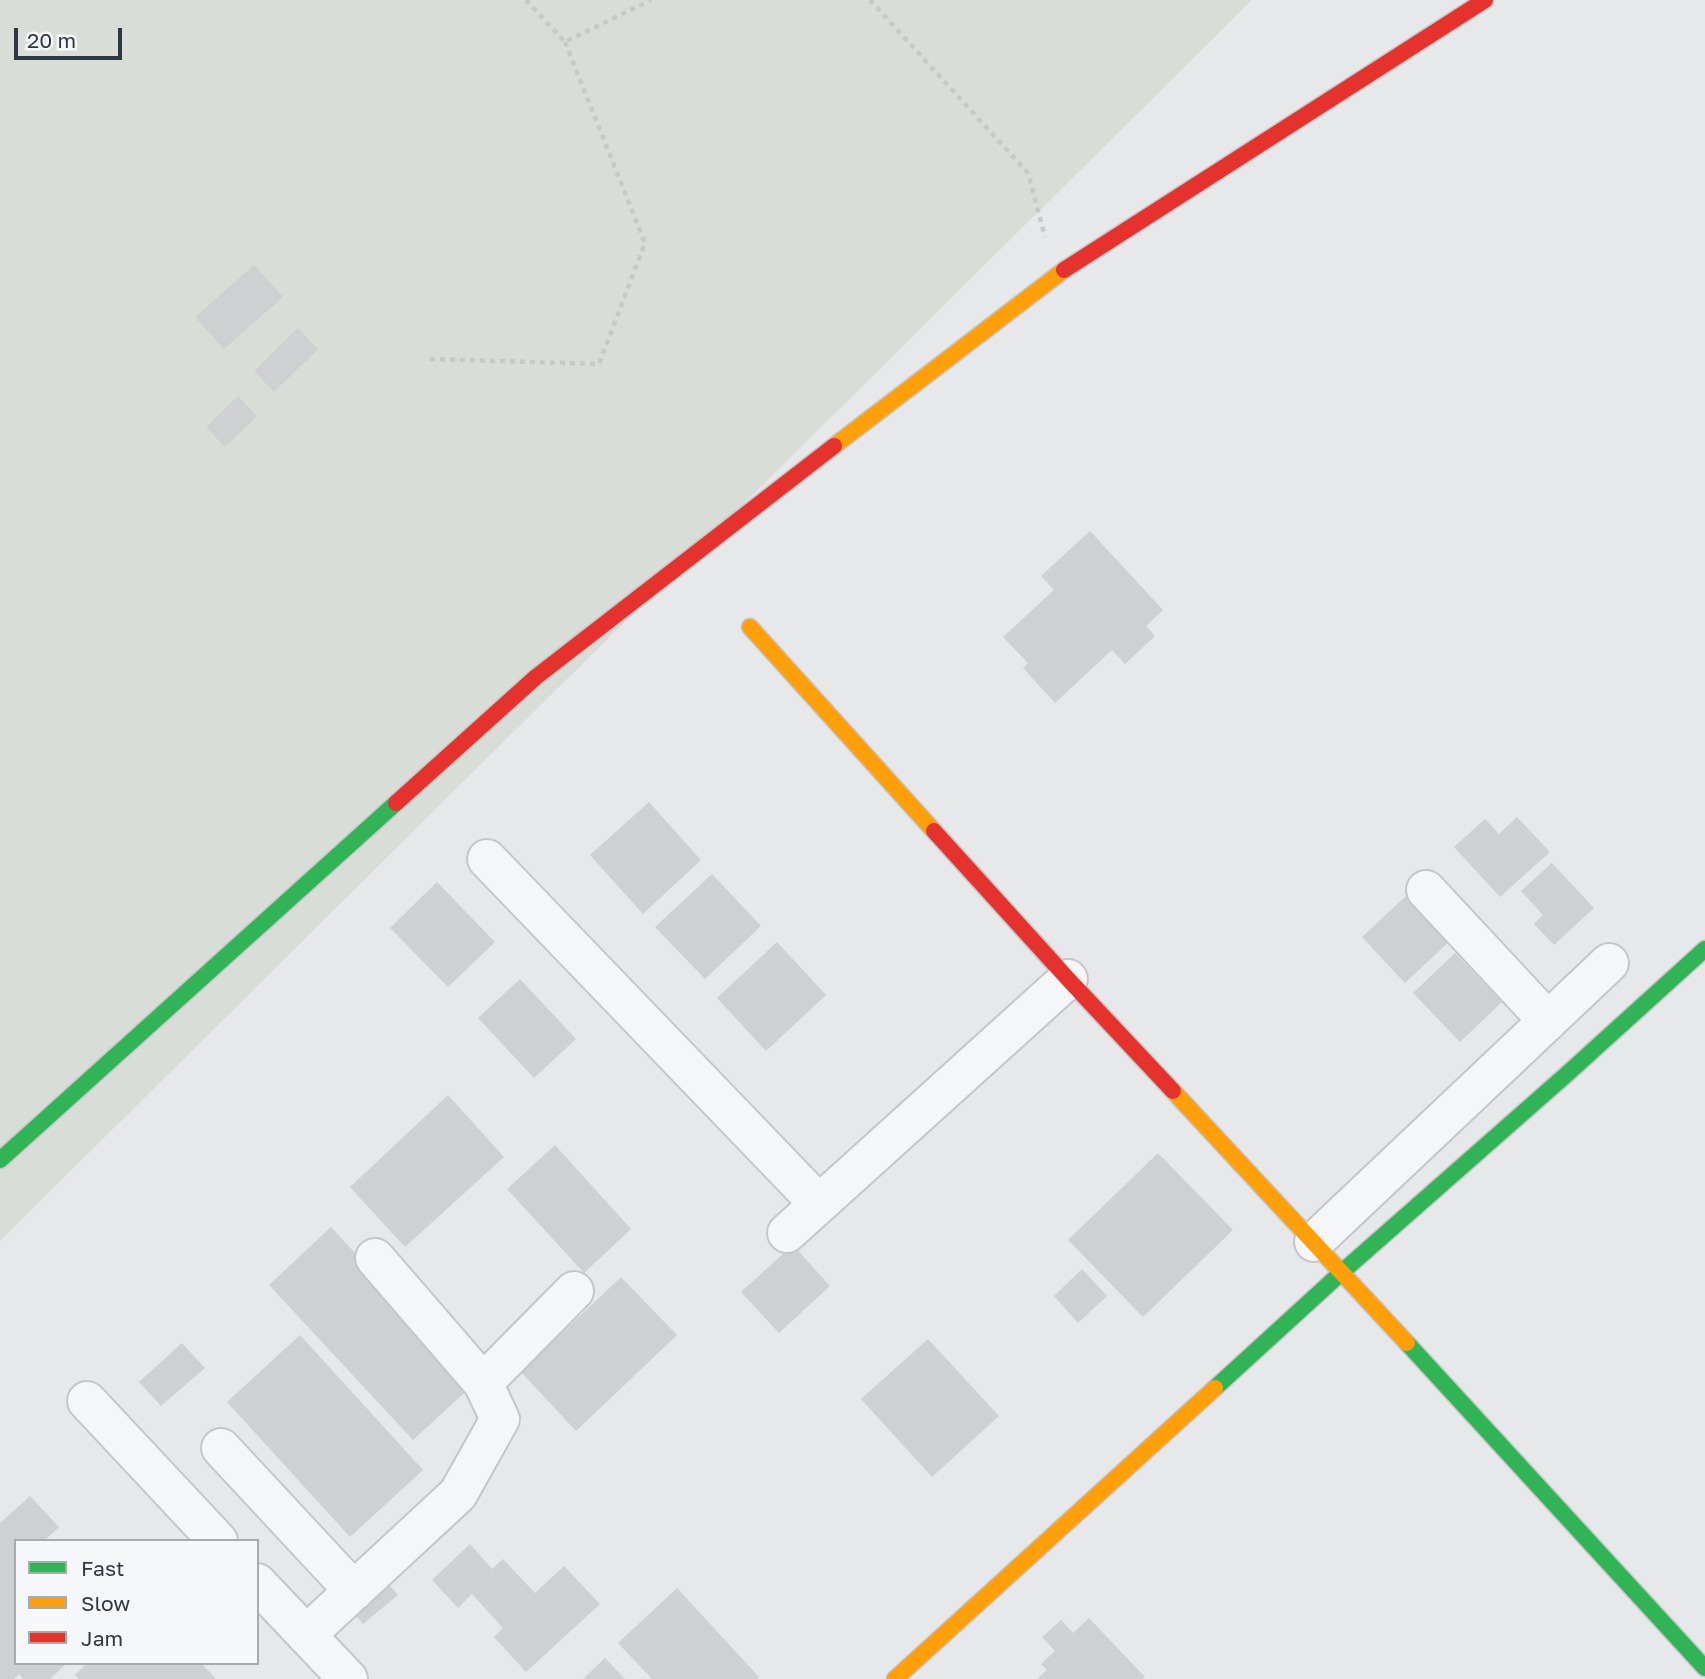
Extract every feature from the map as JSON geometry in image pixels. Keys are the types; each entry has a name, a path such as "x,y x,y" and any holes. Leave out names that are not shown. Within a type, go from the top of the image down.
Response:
{"street":[{"path":"0,1160 536,677 1055,275 1485,0"},
{"path":"750,627 1068,979 1342,1272 1705,1668"},
{"path":"487,859 819,1204"},
{"path":"1426,890 1548,1021"},
{"path":"895,1679 1342,1272 1705,949"},
{"path":"1314,1242 1609,964"},
{"path":"786,1233 1068,979"},
{"path":"306,1635 458,1494 500,1419 483,1383 375,1258"},
{"path":"483,1383 573,1291"},
{"path":"87,1401 216,1539"},
{"path":"221,1448 354,1591"},
{"path":"259,1585 348,1679"}],"path":[{"path":"430,359 599,364 645,243 565,42 526,0"},
{"path":"565,42 651,0"},
{"path":"870,0 1028,173 1055,275"}],"shaded area":[{"path":"0,0 1252,0 0,1241"}],"building":[{"path":"254,265 283,297 224,349 195,317"},
{"path":"298,328 318,349 274,392 254,371"},
{"path":"238,396 257,416 225,447 206,427"},
{"path":"1090,531 1163,610 1146,626 1155,636 1125,664 1112,650 1055,703 1023,668 1028,663 1003,637 1054,590 1041,576"},
{"path":"649,802 701,860 643,914 590,855"},
{"path":"1517,817 1550,852 1500,897 1454,847 1485,819 1499,834"},
{"path":"1552,863 1594,908 1554,945 1534,924 1543,915 1521,891"},
{"path":"712,874 761,926 705,979 655,927"},
{"path":"437,882 495,942 448,987 390,928"},
{"path":"1410,892 1453,938 1405,983 1362,937"},
{"path":"777,942 826,995 766,1051 717,998"},
{"path":"1455,953 1502,1002 1460,1042 1413,993"},
{"path":"520,979 576,1039 534,1078 478,1018"},
{"path":"448,1095 504,1157 405,1247 350,1187"},
{"path":"555,1145 631,1229 584,1273 507,1189"},
{"path":"1158,1153 1233,1230 1143,1317 1068,1240"},
{"path":"331,1227 475,1383 413,1440 269,1285"},
{"path":"793,1245 830,1286 779,1333 741,1292"},
{"path":"1082,1269 1107,1296 1078,1323 1054,1296"},
{"path":"621,1277 677,1335 576,1431 521,1372"},
{"path":"300,1335 423,1470 350,1537 227,1402"},
{"path":"928,1339 999,1416 932,1477 861,1399"},
{"path":"182,1343 205,1368 161,1406 139,1382"},
{"path":"30,1496 59,1527 46,1539 14,1539 14,1665 65,1665 50,1679 23,1679 19,1674 14,1679 0,1679 0,1523"},
{"path":"470,1544 492,1569 503,1559 535,1593 564,1566 600,1604 526,1672 494,1637 503,1628 472,1594 458,1608 432,1580"},
{"path":"380,1574 398,1595 363,1624 346,1604"},
{"path":"677,1588 759,1677 757,1679 652,1679 618,1643"},
{"path":"1089,1618 1145,1677 1037,1679 1047,1670 1041,1664 1055,1651 1042,1637 1061,1620 1073,1633"},
{"path":"605,1658 625,1679 583,1679"},
{"path":"85,1665 203,1665 216,1679 79,1679 75,1675"}],"traffic: fast":[{"path":"0,1160 396,803"},
{"path":"1215,1388 1705,949"},
{"path":"1407,1343 1705,1668"}],"traffic: slow":[{"path":"834,446 1064,270"},
{"path":"750,627 934,831"},
{"path":"1173,1091 1407,1343"},
{"path":"895,1679 1215,1388"}],"traffic: jam":[{"path":"1064,270 1485,0"},
{"path":"396,803 536,677 834,446"},
{"path":"934,831 1173,1091"}]}
